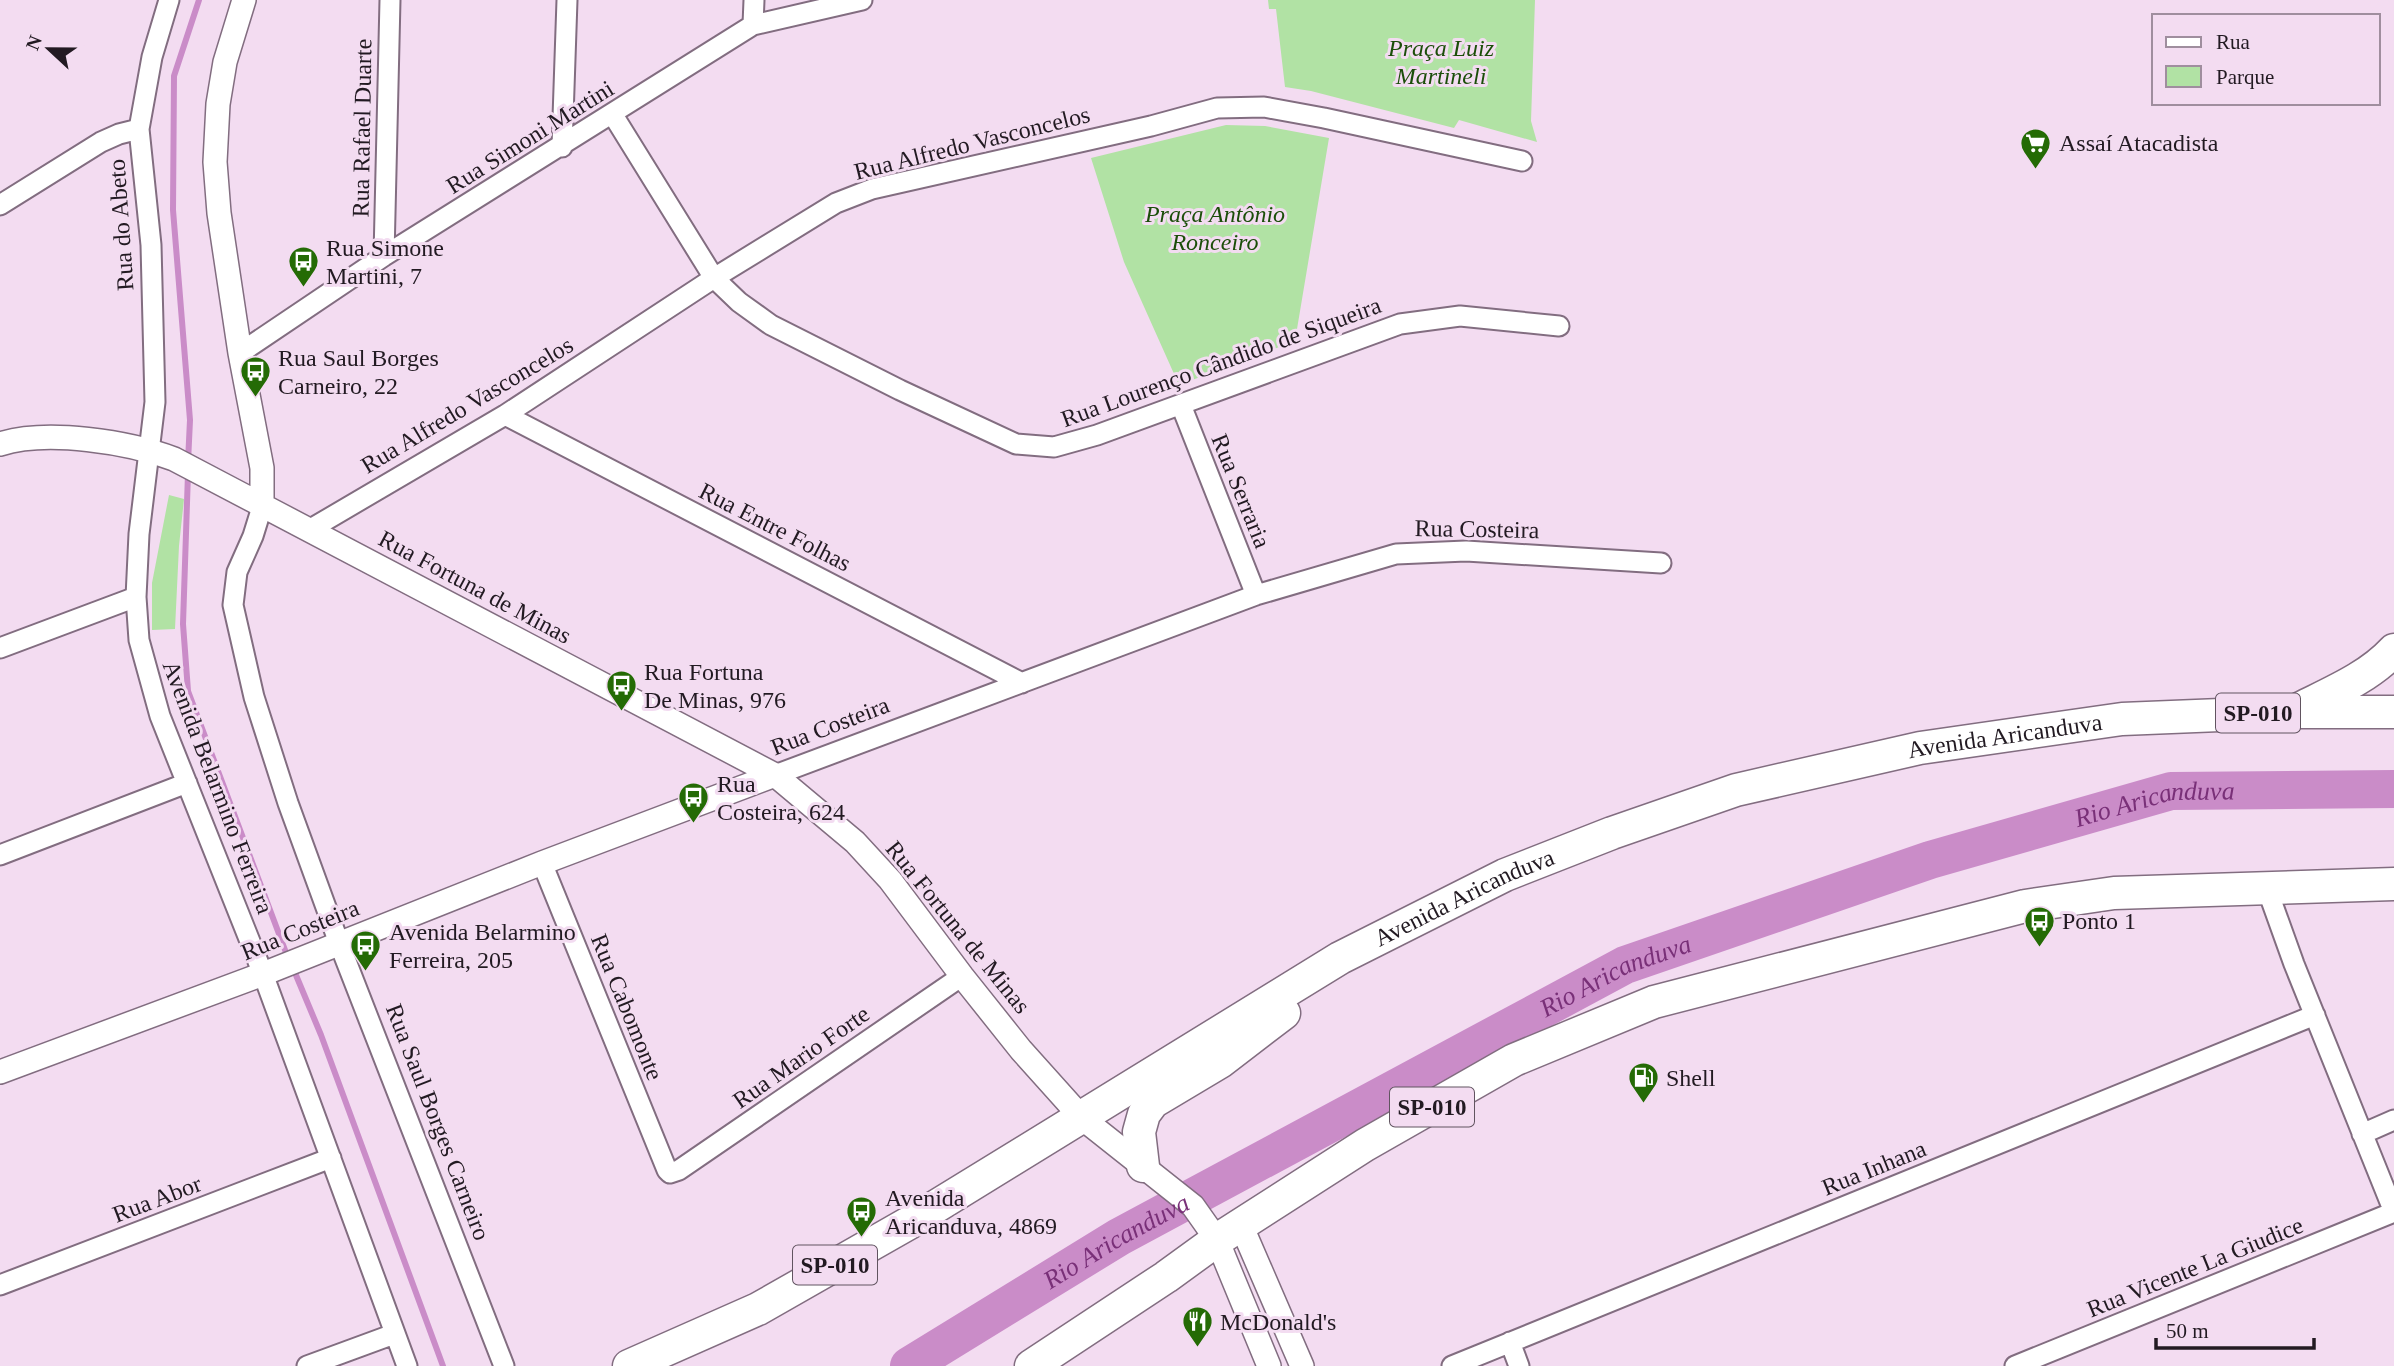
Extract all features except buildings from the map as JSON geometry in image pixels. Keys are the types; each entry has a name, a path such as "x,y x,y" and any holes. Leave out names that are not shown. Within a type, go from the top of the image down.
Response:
{"highway":[{"path":"2293,712 2347,685 2383,662 2394,650"},
{"name":"Avenida Aricanduva","path":"629,1366 758,1309 909,1223 1314,974 1505,876 1612,833 1735,790 1920,748 2122,719 2293,712 2394,712"},
{"name":"SP-010","path":"1031,1366 1365,1144 1514,1060 1654,1002 2025,906 2114,893 2266,886 2394,884"},
{"path":"1143,1166 1139,1132 1143,1114 1153,1102 1220,1062 1280,1017 1302,994 1314,974"}],"street":[{"name":"Rua do Abeto","path":"150,450 155,402 152,246 139,129 152,57 169,0"},
{"name":"Rua Saul Borges Carneiro","path":"244,0 225,62 218,104 215,162 219,213 240,353 262,468 262,507 237,572 233,605 254,697 330,946 504,1366"},
{"name":"Rua Rafael Duarte","path":"384,256 390,0"},
{"path":"562,147 567,0"},
{"path":"753,25 754,0"},
{"name":"Rua Simoni Martini","path":"240,353 384,256 753,25 862,0"},
{"name":"Rua Alfredo Vasconcelos","path":"309,530 505,415 714,278 835,203 872,189 1151,126 1217,108 1265,107 1522,161"},
{"name":"Rua Lourenço Cândido de Siqueira","path":"613,115 714,278 739,302 771,325 900,390 1016,444 1054,447 1097,435 1400,324 1460,316 1559,326"},
{"path":"0,205 101,142 139,129"},
{"name":"Rua Serraria","path":"1181,405 1256,595"},
{"name":"Rua Entre Folhas","path":"505,415 1023,683"},
{"path":"0,444 65,437 150,450"},
{"name":"Rua Fortuna de Minas","path":"150,450 174,459 775,775 855,842 890,880 1021,1050 1082,1118 1229,1232"},
{"name":"Avenida Belarmino Ferreira","path":"150,450 139,534 136,597 139,640 149,681 187,783 273,969 331,1158 407,1366"},
{"name":"Rua Costeira","path":"0,1072 273,969 542,863 1256,595 1396,554 1466,551 1661,564"},
{"path":"0,648 136,597"},
{"path":"0,855 187,783"},
{"name":"Rua Cabomonte","path":"542,863 667,1170"},
{"path":"2266,886 2394,1212"},
{"name":"Rua Mario Forte","path":"667,1170 673,1173 680,1170 962,976"},
{"name":"Rua Inhana","path":"1452,1366 2315,1015"},
{"path":"2362,1134 2394,1120"},
{"name":"Rua Abor","path":"0,1285 331,1158"},
{"name":"Rua Vicente La Giudice","path":"2015,1366 2394,1212"},
{"path":"1229,1232 1269,1366"},
{"path":"1229,1232 1302,1366"},
{"path":"307,1366 394,1334"},
{"path":"1510,1342 1519,1366"}],"green space":[{"name":"Praça Luiz Martineli","path":"1268,0 1535,0 1531,121 1537,142 1459,120 1454,128 1311,91 1285,87 1276,9 1269,9"},
{"name":"Praça Antônio Ronceiro","path":"1226,125 1265,126 1329,138 1295,341 1179,385 1124,262 1091,158"},
{"path":"169,495 184,499 175,629 152,630 152,583"}],"waterway":[{"path":"188,462 190,420 173,210 174,76 199,0"},
{"path":"188,473 183,624 188,691 288,958"},
{"name":"Rio Aricanduva","path":"909,1366 1119,1237 1625,965 1930,860 2171,791 2394,789"},
{"path":"293,968 321,1035 443,1366"}],"place":[{"name":"Assaí Atacadista","path":"2036,170"},
{"name":"Rua Simone Martini, 7","path":"303,289"},
{"name":"Rua Saul Borges Carneiro, 22","path":"255,399"},
{"name":"Rua Fortuna De Minas, 976","path":"621,713"},
{"name":"Rua Costeira, 624","path":"694,825"},
{"name":"Ponto 1","path":"2039,948"},
{"name":"Avenida Belarmino Ferreira, 205","path":"366,973"},
{"name":"Shell","path":"1643,1105"},
{"name":"Avenida Aricanduva, 4869","path":"862,1239"},
{"name":"McDonald's","path":"1197,1349"}]}
